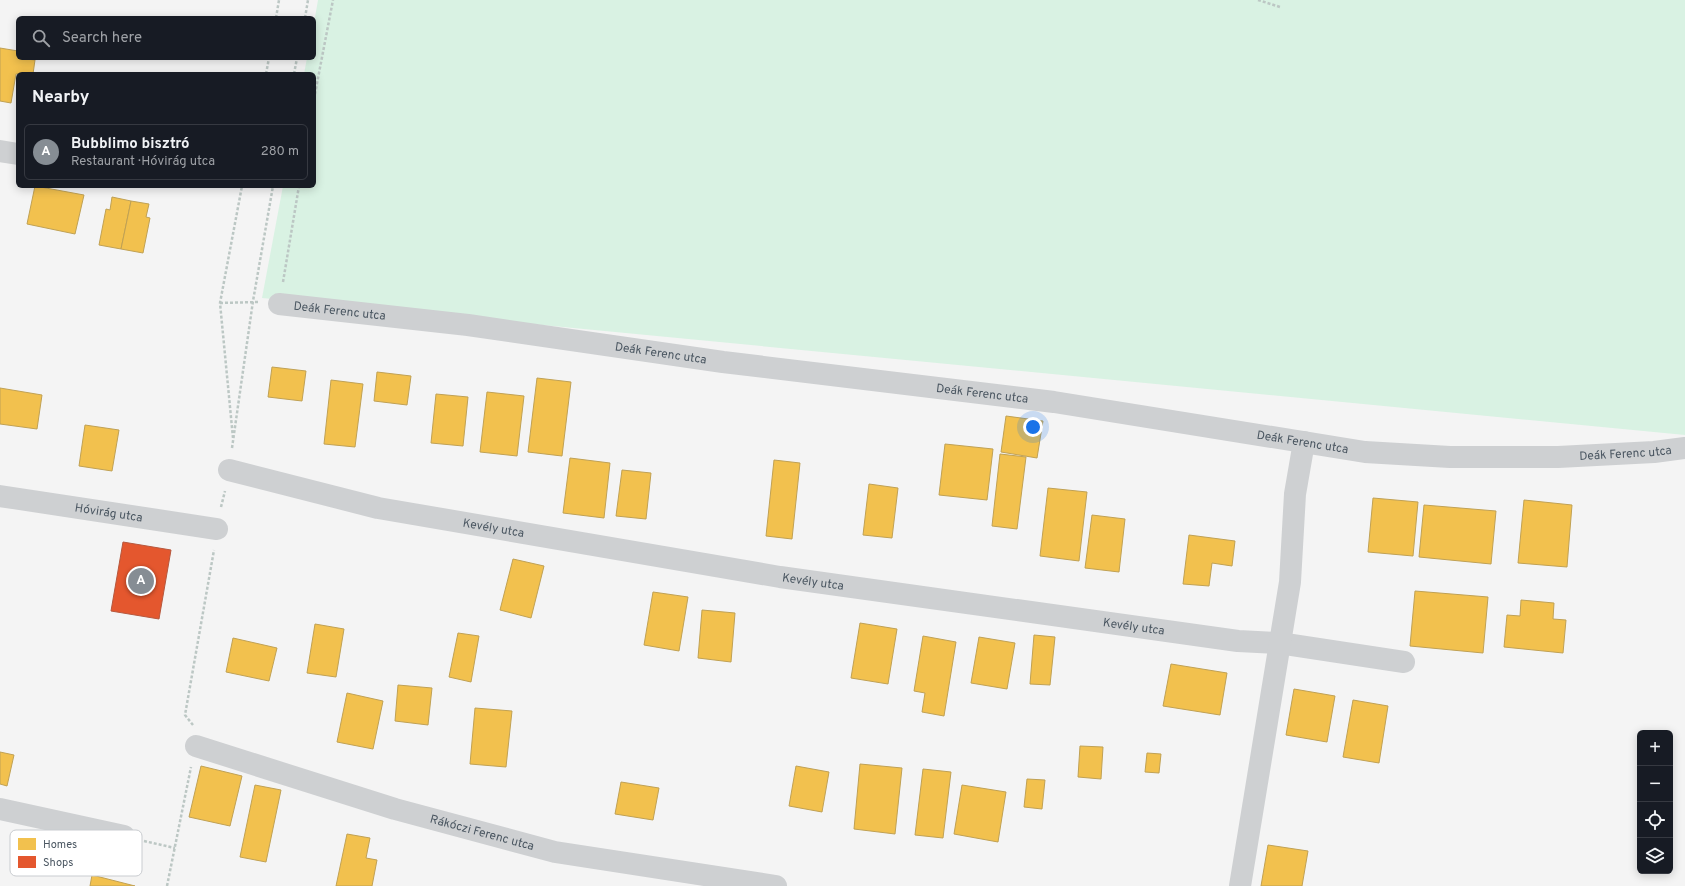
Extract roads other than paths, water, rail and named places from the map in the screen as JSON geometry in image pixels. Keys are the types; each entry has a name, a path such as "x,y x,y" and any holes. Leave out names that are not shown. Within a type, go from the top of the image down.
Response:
{"street":[{"path":"0,151 16,154"},
{"name":"Deák Ferenc utca","path":"279,304 468,325 723,362 1054,402 1365,452 1450,457 1558,457 1654,452 1685,448"},
{"path":"1240,886 1290,582 1295,494 1304,442"},
{"name":"Kevély utca","path":"229,470 378,508 780,577 1238,641 1279,643 1404,662"},
{"name":"Hóvirág utca","path":"0,496 217,530"},
{"name":"Rákóczi Ferenc utca","path":"196,746 395,809 555,852 776,886"},
{"path":"0,809 96,830"}],"place":[{"name":"Bubblimo bisztró","path":"141,581"}]}
